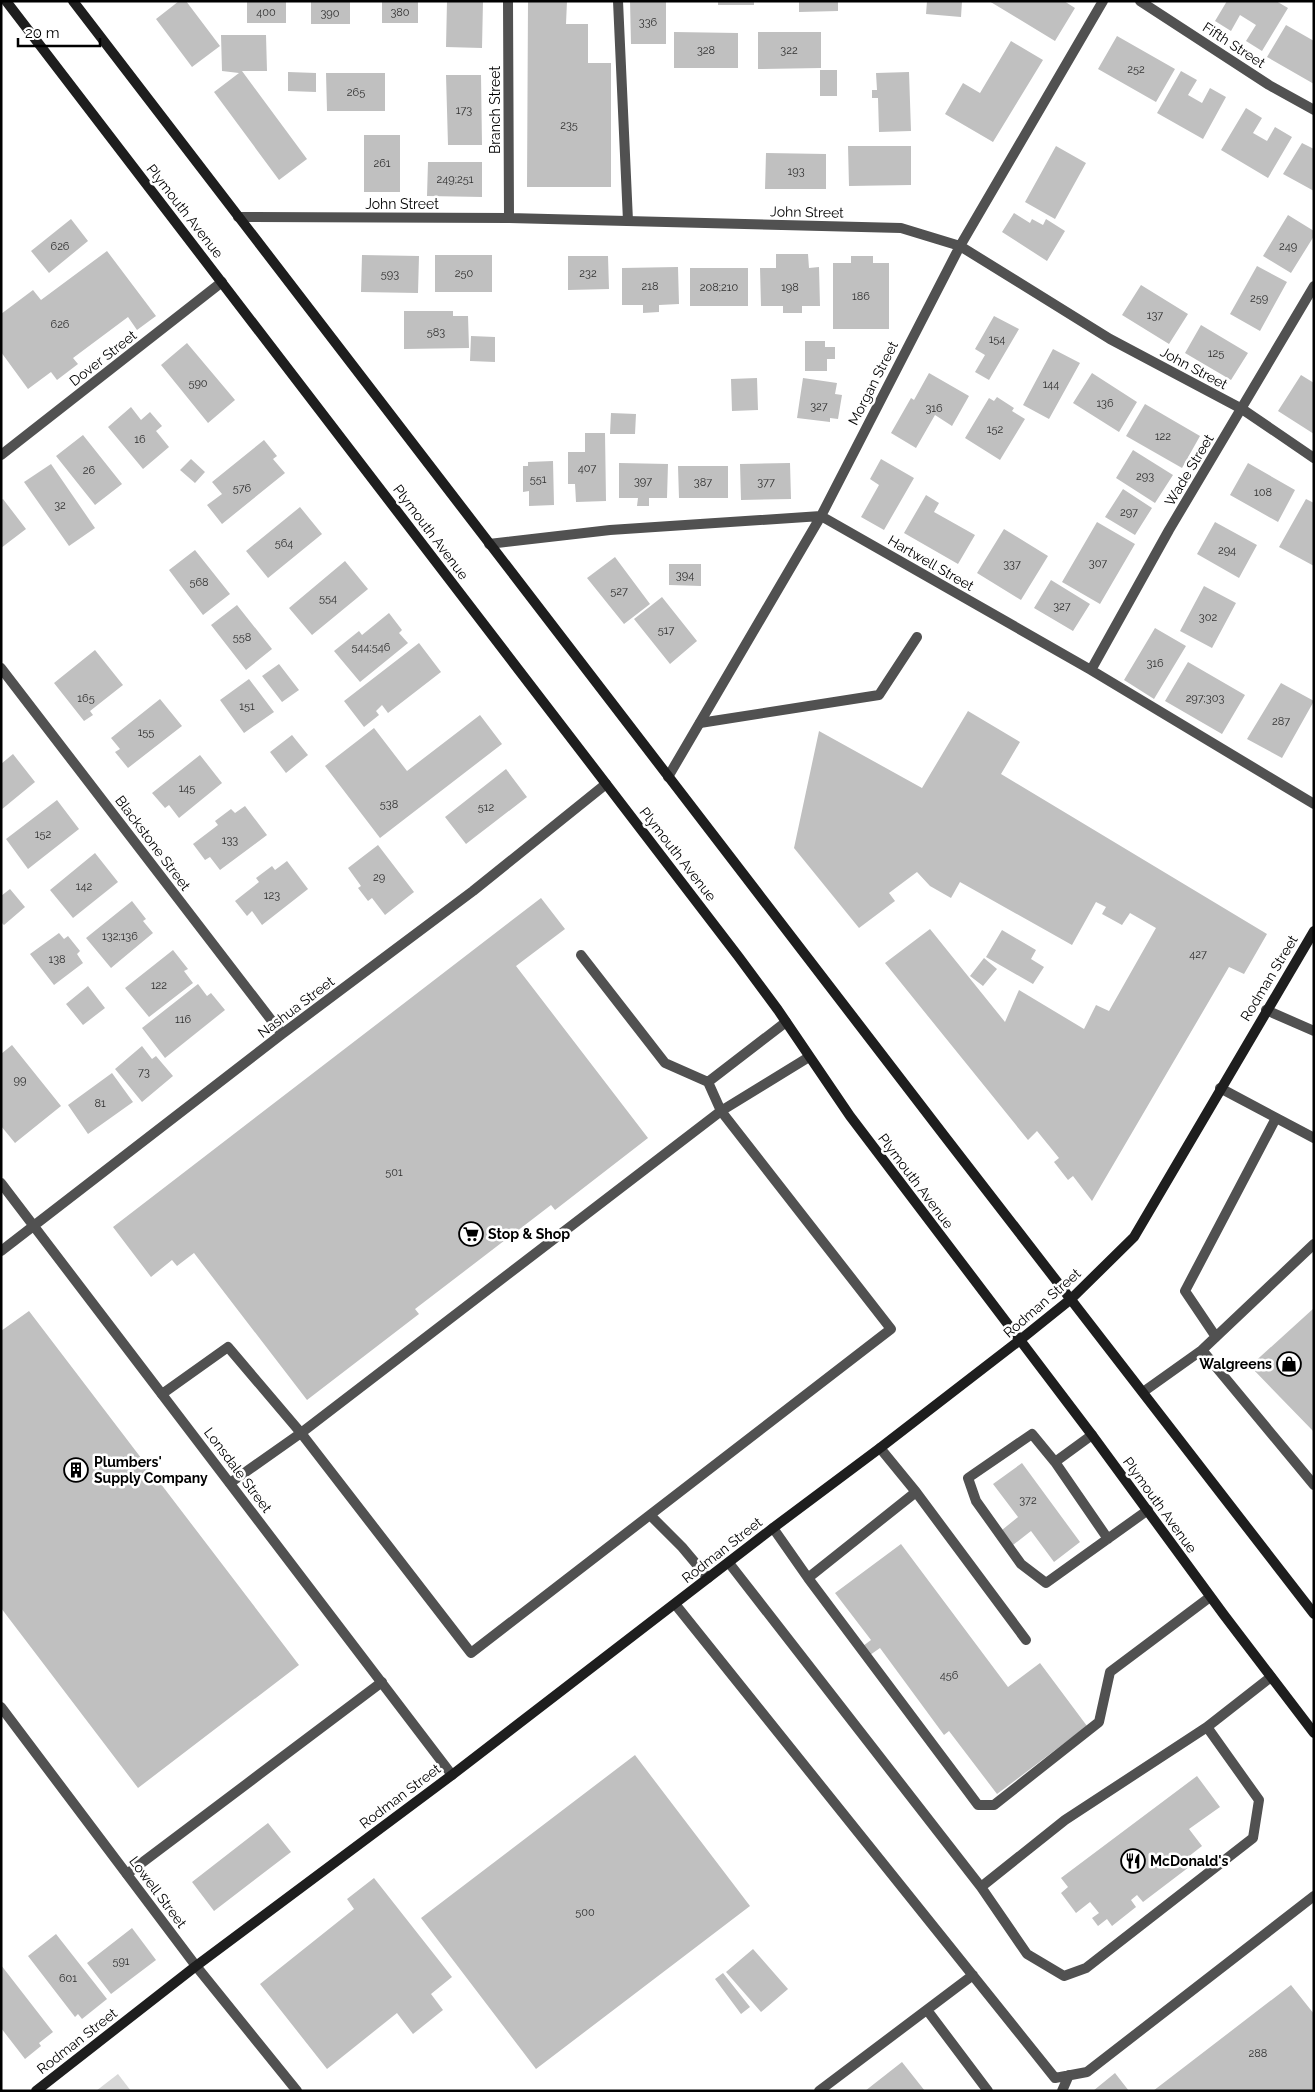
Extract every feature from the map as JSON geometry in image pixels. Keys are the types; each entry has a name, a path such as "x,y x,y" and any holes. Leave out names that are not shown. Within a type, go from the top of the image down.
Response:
{"main road":[{"name":"Plymouth Avenue","path":"6,1 738,956 850,1116 1092,1435 1210,1597 1314,1733"},
{"path":"73,1 668,777 1314,1614"},
{"name":"Rodman Street","path":"36,2091 196,1966 452,1775 880,1448 1071,1299 1134,1236 1314,931"}],"street":[{"name":"Branch Street","path":"508,1 509,218"},
{"path":"618,1 628,221"},
{"name":"Morgan Street","path":"668,777 821,516 960,246 1103,1"},
{"name":"Fifth Street","path":"1140,1 1269,84 1314,110"},
{"name":"John Street","path":"238,217 509,218 901,228 960,246 1110,339 1242,410 1314,458"},
{"name":"Dover Street","path":"1,455 222,282"},
{"name":"Wade Street","path":"1091,670 1169,530 1314,286"},
{"path":"489,544 610,530 821,516"},
{"name":"Hartwell Street","path":"821,516 1091,670 1314,804"},
{"path":"700,723 879,695 917,637"},
{"name":"Blackstone Street","path":"1,668 282,1034"},
{"name":"Nashua Street","path":"1,1251 282,1034 474,891 606,784"},
{"path":"162,1394 228,1347 301,1433 471,1653 891,1329 721,1111 708,1082 665,1063 581,956"},
{"path":"1266,1010 1314,1031"},
{"path":"708,1082 786,1022"},
{"path":"230,1483 301,1433 721,1111 809,1057"},
{"path":"1220,1088 1314,1138"},
{"path":"1216,1337 1185,1291 1276,1118"},
{"name":"Lonsdale Street","path":"1,1183 452,1775"},
{"path":"1143,1392 1202,1350 1314,1244"},
{"path":"1202,1350 1314,1485"},
{"path":"1108,1539 1055,1462 1032,1434 968,1478 976,1501 1020,1564 1046,1583 1108,1539 1148,1510"},
{"path":"1055,1462 1092,1435"},
{"path":"880,1448 916,1492 1026,1640"},
{"path":"808,1578 916,1492"},
{"path":"650,1515 682,1547 708,1578"},
{"path":"773,1528 808,1578 978,1805 994,1805 1099,1722 1110,1672 1210,1597"},
{"path":"729,1562 981,1887 1027,1954 1064,1976 1086,1968 1253,1838 1258,1800 1207,1727"},
{"path":"675,1604 1055,2078 1087,2072 1314,1896"},
{"path":"981,1887 1064,1820 1207,1727 1271,1677"},
{"path":"127,1874 382,1682"},
{"name":"Lowell Street","path":"1,1707 196,1966 297,2091"},
{"path":"819,2091 972,1975"},
{"path":"927,2010 988,2091"},
{"path":"1062,2091 1068,2075"}],"shaded area":[{"path":"118,2074 131,2091 96,2091"}],"building":[{"path":"179,1 186,1 220,46 192,67 156,19"},
{"path":"247,1 286,1 286,23 247,23"},
{"path":"311,1 350,1 350,24 311,24"},
{"path":"382,1 418,1 418,23 382,23"},
{"path":"447,1 483,1 482,48 446,47"},
{"path":"528,1 567,1 566,24 588,24 588,63 611,63 611,187 527,187"},
{"path":"630,1 666,1 666,44 631,44"},
{"path":"718,1 754,1 754,5 718,5"},
{"path":"799,1 838,1 838,11 799,12"},
{"path":"927,1 962,1 961,17 926,14"},
{"path":"989,1 1064,1 1075,8 1055,41"},
{"path":"1227,1 1276,1 1288,8 1262,51 1246,41 1256,25 1240,15 1231,31 1215,21"},
{"path":"1286,25 1314,41 1314,84 1267,57"},
{"path":"674,32 738,33 738,68 674,68"},
{"path":"758,32 821,32 821,68 758,69"},
{"path":"221,35 266,35 267,71 242,71 307,159 279,180 214,92 239,73 222,71"},
{"path":"1117,36 1175,69 1156,102 1098,69"},
{"path":"1011,41 1043,60 993,142 945,114 963,83 980,93"},
{"path":"820,70 837,70 837,96 820,96"},
{"path":"1181,71 1197,80 1188,95 1202,103 1210,88 1226,97 1203,139 1157,113"},
{"path":"288,72 316,73 316,92 288,91"},
{"path":"909,72 911,131 879,132 878,98 872,98 872,90 877,90 876,73"},
{"path":"326,73 385,73 385,111 327,111"},
{"path":"446,75 481,75 482,145 448,145"},
{"path":"1246,108 1262,118 1253,133 1267,141 1275,127 1292,137 1268,178 1221,150"},
{"path":"364,135 400,135 400,192 364,192"},
{"path":"1302,143 1314,149 1314,191 1283,174"},
{"path":"848,146 911,146 911,185 849,186"},
{"path":"1056,146 1086,163 1055,219 1025,202"},
{"path":"766,153 826,154 826,189 765,189"},
{"path":"428,162 482,162 482,197 427,196"},
{"path":"1014,213 1030,223 1032,219 1043,225 1046,219 1065,231 1047,261 1002,232"},
{"path":"1288,215 1314,231 1314,236 1291,273 1263,256"},
{"path":"71,219 88,241 49,273 31,251"},
{"path":"107,251 156,316 137,330 128,317 73,358 78,364 57,380 51,372 28,389 1,352 1,314 33,290 41,300"},
{"path":"776,254 808,254 809,268 819,267 820,306 802,306 802,313 783,313 783,306 761,306 760,268 776,268"},
{"path":"362,255 419,256 418,293 361,292"},
{"path":"435,255 492,255 492,292 435,292"},
{"path":"568,256 608,256 609,289 568,290"},
{"path":"851,256 873,256 873,263 889,263 889,329 833,329 833,263 851,263"},
{"path":"1257,266 1287,282 1260,331 1230,314"},
{"path":"678,267 679,304 659,305 659,312 643,313 643,305 622,305 622,268"},
{"path":"690,268 748,268 748,306 690,306"},
{"path":"1141,285 1188,314 1169,344 1122,315"},
{"path":"404,311 453,311 453,316 468,316 469,348 404,349"},
{"path":"994,316 1019,329 989,380 975,372 985,355 975,349"},
{"path":"1201,325 1248,353 1231,380 1185,353"},
{"path":"471,336 495,337 495,362 470,361"},
{"path":"805,341 825,341 825,347 835,347 835,359 827,359 827,371 805,371"},
{"path":"187,343 235,400 208,423 161,365"},
{"path":"1053,349 1080,363 1049,419 1023,405"},
{"path":"929,373 969,396 952,426 935,415 916,448 891,433 911,398 914,400"},
{"path":"1092,373 1137,402 1119,432 1073,403"},
{"path":"1301,375 1314,383 1314,434 1278,411"},
{"path":"757,378 758,410 732,411 731,379"},
{"path":"803,378 837,383 835,394 842,395 838,419 830,418 830,422 797,418"},
{"path":"997,397 1014,408 1012,411 1025,419 1000,460 965,438 989,398 994,401"},
{"path":"1145,404 1200,436 1182,468 1126,436"},
{"path":"131,407 141,420 150,412 162,426 156,431 169,447 143,469 108,427"},
{"path":"611,413 636,414 635,434 610,434"},
{"path":"585,433 605,433 606,501 576,502 575,484 568,484 568,452 585,452"},
{"path":"83,435 122,484 95,505 56,456"},
{"path":"264,440 277,456 273,459 285,473 222,524 207,505 222,494 212,482"},
{"path":"1133,450 1173,475 1155,503 1116,478"},
{"path":"191,459 205,472 195,483 180,470"},
{"path":"881,459 914,478 884,530 861,517 879,485 870,479"},
{"path":"553,461 554,505 529,506 529,491 523,492 523,466 528,466 528,462"},
{"path":"619,463 668,464 667,498 649,498 649,506 637,506 638,498 619,498"},
{"path":"790,463 791,499 741,500 740,464"},
{"path":"1248,463 1295,490 1278,522 1230,495"},
{"path":"51,464 95,528 69,546 24,482"},
{"path":"678,466 728,466 728,498 679,498"},
{"path":"1123,489 1152,508 1135,535 1105,517"},
{"path":"926,495 939,503 934,512 975,535 958,564 904,533"},
{"path":"3,499 26,529 1,548 1,500"},
{"path":"1306,499 1314,503 1314,566 1279,547"},
{"path":"300,507 322,534 268,578 246,551"},
{"path":"1097,522 1135,544 1100,604 1062,582"},
{"path":"1215,522 1257,545 1239,578 1197,554"},
{"path":"1004,529 1048,556 1021,600 977,573"},
{"path":"195,550 230,594 203,615 169,570"},
{"path":"615,557 650,604 624,624 587,578"},
{"path":"345,561 368,589 312,635 289,608"},
{"path":"669,564 701,564 701,586 669,585"},
{"path":"1051,580 1090,604 1073,631 1034,608"},
{"path":"1204,586 1236,603 1212,648 1180,631"},
{"path":"662,597 697,641 670,664 634,619"},
{"path":"237,605 272,649 246,670 211,625"},
{"path":"389,613 402,630 399,633 408,643 360,682 334,651 359,631 362,635"},
{"path":"1155,628 1186,646 1154,699 1124,680"},
{"path":"419,643 441,672 388,713 382,705 376,711 379,715 364,727 344,701"},
{"path":"95,650 123,685 90,711 93,715 84,721 54,683"},
{"path":"1188,662 1245,695 1222,734 1165,701"},
{"path":"279,664 299,690 282,702 262,676"},
{"path":"249,679 274,712 244,733 220,700"},
{"path":"1281,683 1314,701 1282,758 1247,739"},
{"path":"160,699 182,726 128,768 115,752 120,749 111,738"},
{"path":"968,711 1020,742 1001,774 1267,934 1244,974 1229,967 1092,1201 1073,1176 1068,1180 1054,1162 1059,1158 1037,1131 1028,1140 885,963 930,929 1005,1022 1019,990 1084,1029 1096,1005 1109,1011 1156,928 1130,913 1122,925 1102,914 1106,907 1096,902 1072,945 960,882 951,898 930,886 917,872 889,893 895,901 859,928 794,848 819,731 922,788"},
{"path":"480,715 502,744 380,838 325,766 374,728 407,771"},
{"path":"292,735 308,755 286,773 270,752"},
{"path":"13,754 35,782 1,810 1,764"},
{"path":"200,755 222,783 179,818 169,805 165,808 152,793"},
{"path":"506,769 527,797 466,844 445,817"},
{"path":"57,800 79,829 28,869 6,839"},
{"path":"245,806 267,835 220,870 210,857 205,860 193,844 218,825 215,821 231,809 235,813"},
{"path":"378,845 414,892 385,915 372,898 368,901 358,888 361,886 348,868"},
{"path":"95,853 118,882 73,918 50,890"},
{"path":"287,861 308,889 262,925 252,911 247,916 235,901 259,882 256,878 272,866 275,870"},
{"path":"10,889 25,907 4,925 1,922 1,896"},
{"path":"541,898 565,929 516,966 648,1138 555,1210 551,1205 415,1309 419,1314 307,1400 194,1253 177,1266 172,1260 151,1277 113,1227"},
{"path":"132,901 146,919 143,921 153,933 111,968 86,938"},
{"path":"1002,930 1036,950 1031,959 1044,967 1033,984 986,957"},
{"path":"59,933 64,939 68,936 80,951 77,954 83,963 54,985 30,954"},
{"path":"173,950 188,969 184,971 193,983 149,1017 125,988"},
{"path":"984,958 997,969 983,986 970,976"},
{"path":"198,984 207,996 211,993 225,1010 165,1058 142,1028"},
{"path":"88,986 105,1008 83,1025 66,1004"},
{"path":"12,1045 61,1106 15,1143 1,1126 1,1054"},
{"path":"142,1046 152,1059 156,1056 173,1076 142,1102 115,1069"},
{"path":"112,1073 133,1102 88,1134 68,1105"},
{"path":"1314,1308 1314,1432 1250,1366"},
{"name":"Plumbers' Supply Company","path":"29,1311 299,1665 138,1788 1,1608 1,1331"},
{"path":"1022,1463 1080,1542 1054,1562 1031,1531 1013,1545 1002,1530 1018,1517 993,1484"},
{"path":"901,1544 1008,1687 1040,1663 1087,1726 997,1794 949,1731 944,1735 880,1648 870,1655 863,1646 871,1640 835,1593"},
{"path":"635,1755 750,1906 536,2069 421,1918"},
{"path":"1197,1776 1220,1807 1189,1829 1202,1846 1188,1857 1193,1864 1143,1902 1137,1895 1131,1900 1136,1907 1112,1926 1107,1919 1098,1926 1092,1918 1099,1913 1090,1902 1076,1913 1061,1893 1068,1887 1061,1878"},
{"path":"268,1823 291,1852 214,1911 192,1882"},
{"path":"374,1878 452,1977 431,1994 443,2010 413,2034 397,2013 327,2069 260,1984 354,1909 347,1899"},
{"path":"132,1928 156,1960 111,1994 87,1963"},
{"path":"56,1934 107,1999 82,2019 78,2014 75,2017 28,1956"},
{"path":"753,1949 788,1989 761,2012 726,1972"},
{"path":"1,1965 53,2032 39,2043 41,2046 25,2059 1,2028"},
{"path":"723,1973 750,2007 741,2014 715,1979"},
{"path":"1291,1985 1314,2014 1314,2091 1153,2091"},
{"path":"902,2062 925,2091 865,2091"},
{"path":"1115,2073 1129,2091 1093,2091"}],"place":[{"name":"Stop & Shop","path":"471,1234"},
{"name":"Walgreens","path":"1289,1364"},
{"name":"Plumbers' Supply Company","path":"76,1470"},
{"name":"McDonald's","path":"1133,1861"}]}
